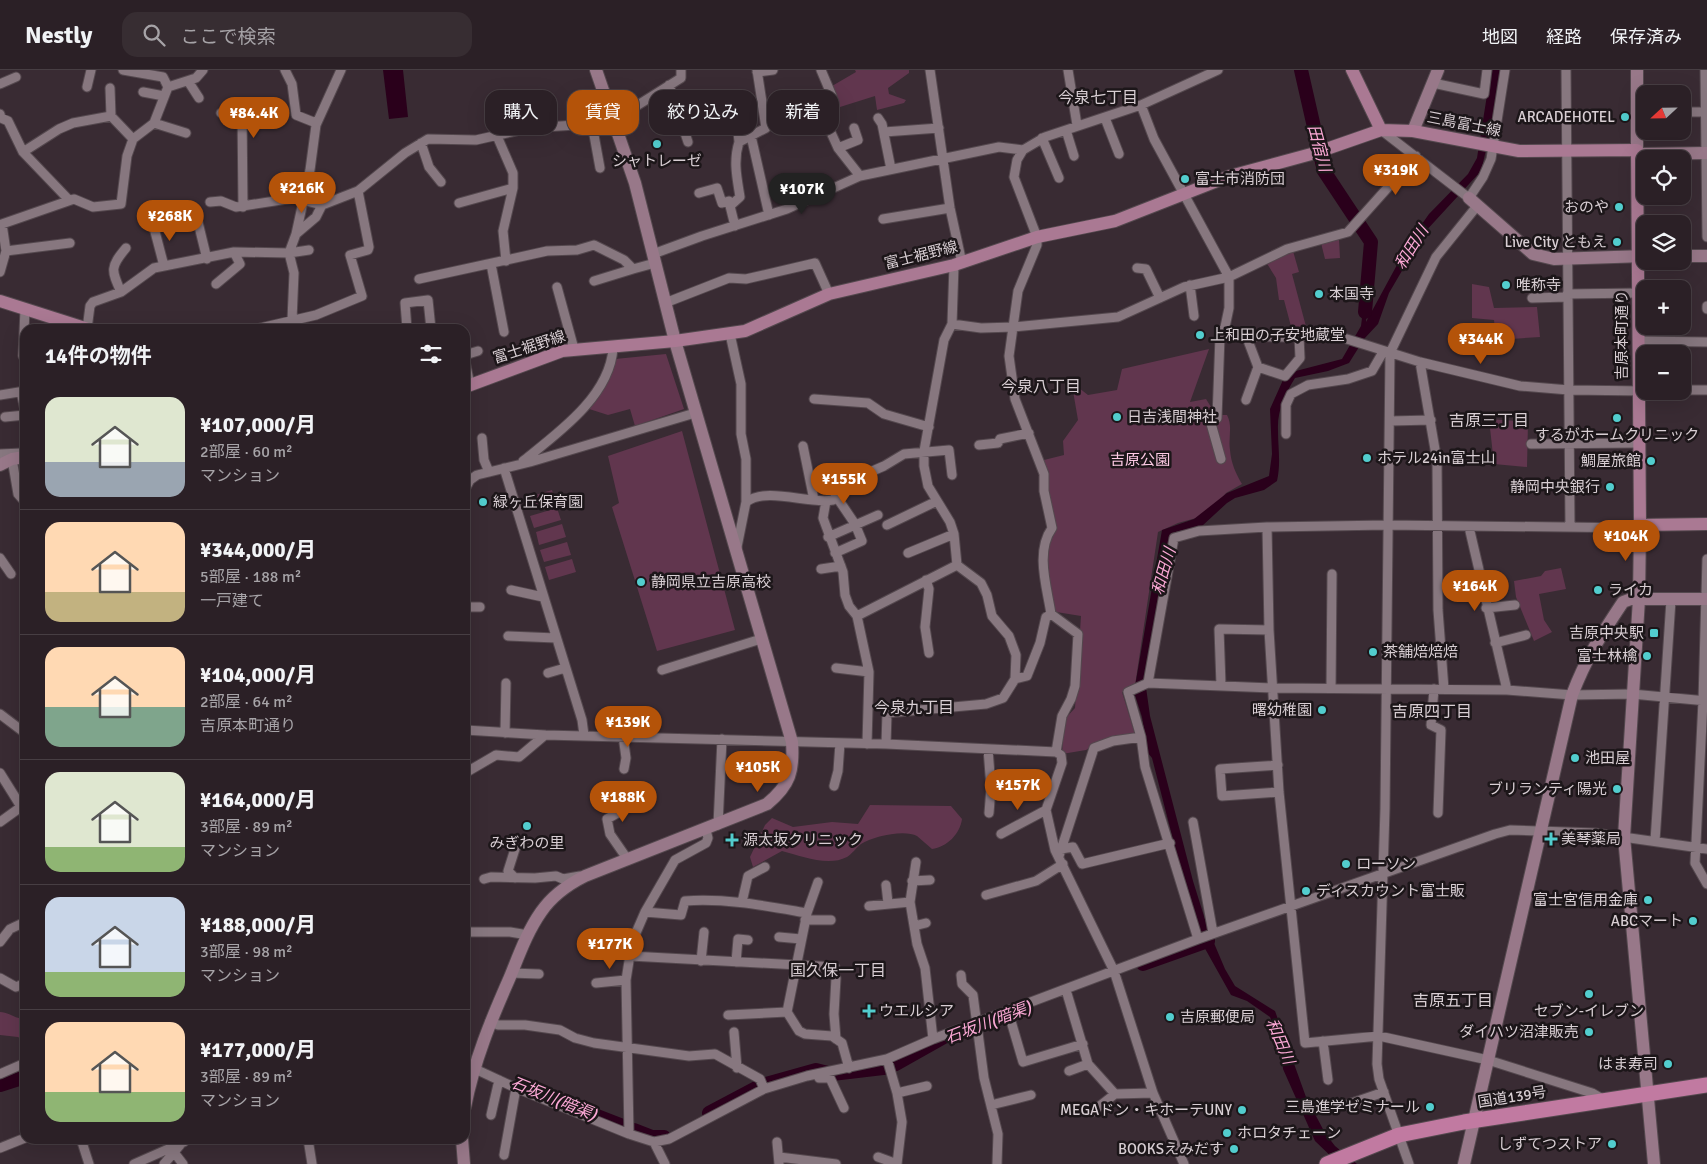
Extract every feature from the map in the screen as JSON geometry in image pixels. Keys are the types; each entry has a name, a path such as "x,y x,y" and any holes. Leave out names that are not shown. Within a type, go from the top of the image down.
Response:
{"highway":[{"name":"国道139号","path":"1330,1163 1399,1135 1474,1120 1707,1084"}],"main road":[{"path":"1352,70 1381,130"},
{"name":"三島富士線","path":"1381,130 1413,130 1518,151 1636,152"},
{"name":"富士裾野線","path":"470,385 541,357 574,349 614,348 675,341 730,334 759,326 829,294 958,264 1037,237 1114,221 1230,176 1318,152 1381,130"},
{"path":"0,301 69,324"},
{"name":"吉原本町通り","path":"1639,335 1639,345"},
{"name":"吉原本町通り","path":"1640,526 1639,444 1641,400"},
{"path":"1640,526 1707,524"}],"street":[{"path":"87,87 91,70"},
{"path":"0,272 6,251 1,224 69,200 82,201 93,207 121,204 127,156 133,139 154,123 168,87 164,74 123,70"},
{"path":"168,87 196,78 203,70"},
{"path":"285,70 292,84 296,114 316,123"},
{"path":"292,320 294,273 289,253 296,234 310,170 316,123 341,70"},
{"path":"596,70 603,90"},
{"path":"639,104 681,78 682,70"},
{"path":"740,142 766,128 757,71 773,70"},
{"path":"821,70 829,90"},
{"path":"930,70 958,264 952,324 944,340 924,451 926,479 950,522 954,534 956,565"},
{"path":"1068,70 1077,125"},
{"path":"1056,752 1062,716 1075,686 1078,634 1051,614 1043,555 1046,537 1052,528 1044,491 1044,474 1015,399 1011,380 1009,356 1018,290 1038,245 1037,237 1014,177 1017,160 1023,150 1042,138 1141,105 1218,70"},
{"path":"1413,130 1438,70"},
{"path":"1433,83 1484,94 1487,70"},
{"path":"1286,434 1286,405 1291,394 1308,385 1348,378 1372,371 1387,352 1436,257 1483,177 1487,146 1506,70"},
{"path":"1566,70 1566,258 1570,526"},
{"name":"吉原本町通り","path":"1637,70 1638,85"},
{"path":"1705,70 1707,237"},
{"path":"0,84 16,77"},
{"path":"188,81 199,98"},
{"path":"670,85 688,142"},
{"path":"110,88 111,116 133,139"},
{"path":"143,92 164,96"},
{"path":"1141,105 1154,139 1229,277 1229,308 1226,327 1220,336 1217,418 1210,420 1221,459"},
{"path":"221,113 242,112 243,207"},
{"path":"1691,112 1706,112"},
{"path":"0,114 1,118 8,121 23,152 69,200"},
{"path":"23,152 59,129 73,123 111,116"},
{"path":"878,118 884,132 891,168"},
{"path":"1105,118 1119,154"},
{"path":"154,123 186,133"},
{"path":"210,202 221,201 236,207 243,207 288,198 322,205 358,191 428,139 465,141 529,128 567,126"},
{"path":"838,148 858,140 854,128"},
{"path":"884,132 939,128"},
{"path":"1066,130 1074,156"},
{"path":"1381,130 1454,185 1533,254 1554,259 1636,256"},
{"path":"594,135 600,168"},
{"path":"619,135 635,183 695,413 792,742 793,762 789,779 779,794 767,804 706,830 585,876 563,889 542,911 528,935 470,1072 499,1080 629,1134 654,1142 669,1139 764,1089 807,1076 824,1074 887,1059 933,1038 978,1026 1115,974 1213,933 1495,834 1510,830 1542,830 1624,837 1707,849"},
{"path":"730,206 740,197 735,159 740,142 739,135"},
{"path":"832,135 838,148 860,176"},
{"path":"497,136 512,173 513,188 503,231 506,261"},
{"path":"751,136 769,215"},
{"path":"1042,138 1059,178"},
{"path":"421,143 429,167 441,182"},
{"path":"594,281 633,269 702,236 769,215 860,176 891,168 999,147 1023,150"},
{"path":"1691,153 1706,153"},
{"path":"952,324 981,328 1014,327 1118,317 1190,285 1229,277 1287,249 1317,239 1343,234 1357,222 1416,156"},
{"path":"459,203 513,188"},
{"path":"699,193 718,188 722,204 729,201 735,226"},
{"path":"276,324 316,315 362,296 350,255 368,250 369,247 358,191"},
{"path":"296,234 316,217 322,205"},
{"path":"883,219 950,208"},
{"path":"195,210 207,259"},
{"path":"153,224 164,266"},
{"path":"6,251 70,243"},
{"path":"419,279 547,251 577,250 594,245 624,260 633,269"},
{"path":"121,292 110,261 126,248"},
{"path":"83,324 93,302 121,292 154,268 207,259 234,252 289,253 309,250"},
{"path":"216,284 240,264 234,252"},
{"path":"1691,256 1707,256"},
{"path":"665,303 729,278 746,279 815,262 829,294"},
{"path":"491,264 504,332"},
{"path":"1137,268 1146,268 1160,298"},
{"path":"1190,285 1194,316"},
{"path":"557,287 574,349"},
{"path":"1532,298 1636,293"},
{"path":"407,324 405,303 428,300 430,324"},
{"path":"24,324 25,309"},
{"path":"730,334 741,384 741,434 746,459 746,502 736,552"},
{"path":"1220,336 1247,338 1331,334 1350,342 1420,362 1520,386 1569,390 1636,391"},
{"path":"1258,367 1284,376 1300,358 1299,336"},
{"path":"1246,400 1258,367 1247,338"},
{"path":"1639,341 1707,342"},
{"path":"522,462 568,425 605,380 612,364 614,348"},
{"path":"470,353 478,351"},
{"path":"1387,352 1390,421 1387,525 1385,809 1377,1064 1384,1092 1409,1164"},
{"path":"1420,362 1437,461 1439,689 1431,725 1440,730 1438,812"},
{"path":"1691,390 1707,390"},
{"path":"0,395 20,392"},
{"path":"814,399 868,403 884,414 929,427"},
{"path":"470,480 477,474 695,413"},
{"path":"5,417 20,416"},
{"path":"1390,421 1431,420"},
{"path":"979,445 998,442 1000,439 1029,433"},
{"path":"482,438 484,460 489,472"},
{"path":"1531,444 1639,444"},
{"path":"803,446 814,500"},
{"path":"746,502 751,498 780,496 826,501 833,500 845,483 856,476 884,466 904,454 924,451 949,450 952,475"},
{"path":"0,454 20,457"},
{"path":"0,464 20,457"},
{"path":"504,468 582,720 584,735"},
{"path":"20,469 18,494 20,496"},
{"path":"836,496 856,524 862,541 836,554"},
{"path":"826,501 822,518 841,566 845,595 849,606 857,616 869,672 867,744"},
{"path":"887,525 937,501"},
{"path":"828,537 878,515"},
{"path":"1148,683 1174,538 1200,531 1267,527 1387,525 1469,527 1640,526"},
{"name":"吉原本町通り","path":"1640,526 1639,599 1624,837 1654,1164"},
{"path":"1267,527 1269,630 1279,792 1289,906 1305,1043 1379,1036 1488,1060 1592,1093 1604,1100"},
{"path":"1469,527 1494,643 1507,690"},
{"path":"908,553 954,534"},
{"path":"0,558 11,574"},
{"path":"1707,559 1704,742 1695,863 1707,884"},
{"path":"857,616 956,565"},
{"path":"886,744 886,713 986,704 1003,698 1015,679 1016,654 1009,636 992,616 987,595 981,583 956,565"},
{"path":"820,569 841,566"},
{"path":"1331,688 1332,574"},
{"path":"926,580 929,590 925,627 929,653"},
{"path":"511,590 544,597"},
{"path":"1464,1164 1572,695 1590,652 1623,602 1631,599 1707,599"},
{"path":"1655,842 1670,600"},
{"path":"1486,608 1515,605"},
{"path":"470,607 480,607"},
{"path":"1015,679 1027,676 1040,643 1046,617 1051,614"},
{"path":"1221,685 1219,629 1269,630"},
{"path":"1494,643 1526,635"},
{"path":"508,636 556,638"},
{"path":"662,670 761,639"},
{"path":"548,673 565,668"},
{"path":"836,668 869,672"},
{"path":"505,733 506,682"},
{"path":"1198,939 1170,843 1145,767 1141,737 1128,692 1135,688 1148,683 1273,688 1507,690 1572,695 1632,694 1705,701"},
{"path":"0,714 20,729"},
{"path":"470,730 545,735 886,744 1056,752 1061,755 1062,763 1046,810 1055,850 1061,856 1115,974 1153,1094 1184,1164"},
{"path":"470,771 496,755 519,757 545,735"},
{"path":"623,736 626,758 624,770"},
{"path":"1061,856 1094,748 1112,741 1141,737"},
{"path":"718,824 722,739"},
{"path":"834,786 838,771 840,743"},
{"path":"988,749 991,788 989,813"},
{"path":"1278,765 1220,769 1222,796 1279,792"},
{"path":"0,773 20,801"},
{"path":"628,860 610,834 607,820 649,794"},
{"path":"0,822 20,806"},
{"path":"1001,834 1046,810"},
{"path":"1193,822 1213,933"},
{"path":"629,1134 626,980 632,942 645,912 675,860 706,843 708,838 706,830"},
{"path":"986,895 1036,881 1073,847 1082,864 1170,843"},
{"path":"515,849 508,871 515,878"},
{"path":"916,862 910,902 925,968 933,1038"},
{"path":"742,902 748,876 765,867"},
{"path":"484,879 491,877 556,876 562,879 585,876"},
{"path":"912,881 930,880"},
{"path":"818,882 806,916 787,1012 799,1031 836,1039 842,1043 849,1068"},
{"path":"886,885 888,903"},
{"path":"645,912 681,915 685,901 712,899 742,902 831,920"},
{"path":"869,906 910,902"},
{"path":"914,926 926,923"},
{"path":"0,942 10,929 20,924"},
{"path":"470,932 510,932 528,935"},
{"path":"701,961 704,932"},
{"path":"778,937 801,939"},
{"path":"736,962 738,939 748,940"},
{"path":"630,956 835,967"},
{"path":"511,973 539,974"},
{"path":"961,975 962,984 973,995 984,1078 998,1134 997,1164"},
{"path":"0,978 16,987 20,985"},
{"path":"836,978 834,1014 836,1039"},
{"path":"596,983 626,980"},
{"path":"1067,992 1088,1064 1115,1094"},
{"path":"728,1015 787,1012"},
{"path":"1009,1014 1024,1062 1083,1044"},
{"path":"490,1021 498,1024 524,1024 560,1030 575,1038 627,1048 689,1056 715,1054 737,1068 760,1079 764,1089"},
{"path":"734,1032 737,1068"},
{"path":"1323,1041 1328,1080"},
{"path":"878,1157 897,1164 902,1122 897,1093 887,1059"},
{"path":"1069,1071 1088,1064"},
{"path":"0,1074 20,1065"},
{"path":"824,1074 830,1078 844,1108"},
{"path":"491,1115 499,1080"},
{"path":"897,1093 927,1086"},
{"path":"504,1155 516,1088"},
{"path":"1346,1105 1384,1092"},
{"path":"1092,1112 1115,1094 1153,1094"},
{"path":"991,1105 1031,1095"},
{"path":"0,1148 20,1140"},
{"path":"654,1142 665,1164"},
{"path":"777,1142 779,1161 836,1164"},
{"path":"83,1144 89,1164"},
{"path":"134,1164 177,1144"},
{"path":"164,1164 173,1151 181,1144"},
{"path":"309,1144 312,1164"},
{"path":"462,1144 464,1164"},
{"path":"173,1151 183,1164"}],"green space":[{"path":"855,70 909,70 909,73 888,88 889,94 906,100 904,103 877,110 875,96 840,107 839,90 834,90 832,86 856,72"},
{"path":"1339,239 1340,258 1325,259 1321,243"},
{"path":"1293,251 1299,272 1292,274 1308,334 1293,334 1284,300 1279,300 1276,278 1266,262"},
{"path":"1472,284 1489,287 1494,308 1537,307 1540,337 1496,340 1494,320 1472,318"},
{"name":"吉原公園","path":"1209,349 1190,402 1206,399 1216,415 1227,415 1230,423 1231,459 1242,484 1226,493 1207,515 1178,523 1158,532 1134,692 1122,692 1135,734 1103,740 1086,750 1062,754 1064,720 1075,708 1081,616 1050,611 1044,460 1064,455 1063,441 1078,420 1073,391 1079,388 1088,395 1117,390 1122,369"},
{"path":"666,354 684,409 635,426 630,409 608,415 586,408 610,375 615,359"},
{"path":"1489,419 1528,422 1527,467 1494,464"},
{"path":"682,431 735,630 657,651 612,507 619,503 608,456"},
{"path":"552,490 556,503 529,510 525,498"},
{"path":"557,508 561,520 534,528 530,516"},
{"path":"562,524 566,537 539,545 536,532"},
{"path":"567,542 571,555 544,562 540,550"},
{"path":"572,559 576,572 549,580 545,567"},
{"path":"1561,568 1566,589 1539,594 1544,620 1552,632 1534,641 1516,597 1514,581 1541,576 1545,571"},
{"path":"870,805 951,806 962,819 961,825 956,835 948,843 938,848 932,849 912,834 897,833 866,841 849,856 840,860 814,860 782,851 753,867 750,857 765,825 772,818 793,827 832,822 858,824"},
{"path":"0,1012 20,1018 20,1038 0,1035"}],"water":[{"path":"383,70 403,70 408,117 389,119"},
{"name":"和田川","path":"1491,70 1501,70 1495,112 1481,171 1424,233 1389,293 1378,324 1364,339 1349,363 1328,371 1295,378 1280,409 1277,481 1264,490 1235,498 1202,526 1171,533 1145,680 1150,716 1193,881 1208,929 1225,969 1235,986 1275,1011 1306,1097 1325,1133 1335,1146 1357,1164 1339,1164 1315,1141 1283,1069 1281,1045 1270,1017 1247,1001 1231,995 1203,945 1190,905 1152,758 1148,753 1142,717 1134,692 1162,530 1194,519 1227,493 1269,476 1272,454 1270,409 1283,380 1292,372 1342,359 1361,326 1365,294 1368,294 1366,322 1410,241 1429,214 1468,174 1477,158"}],"waterway":[{"name":"田宿川","path":"1301,70 1324,171 1371,242 1365,312"},
{"name":"石坂川(暗渠)","path":"1143,964 1208,941"},
{"name":"石坂川(暗渠)","path":"766,1084 816,1070 832,1074 883,1068 896,1064 944,1037"},
{"path":"0,1085 20,1079"},
{"name":"石坂川(暗渠)","path":"709,1113 760,1086"},
{"name":"石坂川(暗渠)","path":"543,1095 628,1128"},
{"name":"石坂川(暗渠)","path":"634,1130 652,1137 664,1137"}],"place":[{"name":"ARCADEHOTEL","path":"1625,117"},
{"name":"シャトレーゼ","path":"657,144"},
{"name":"富士市消防団","path":"1185,179"},
{"name":"おのや","path":"1619,207"},
{"name":"Live City ともえ","path":"1617,242"},
{"name":"唯称寺","path":"1506,285"},
{"name":"本国寺","path":"1319,294"},
{"name":"上和田の子安地蔵堂","path":"1200,335"},
{"name":"日吉浅間神社","path":"1117,417"},
{"name":"するがホームクリニック","path":"1617,418"},
{"name":"ホテル24in富士山","path":"1367,458"},
{"name":"鯛屋旅館","path":"1651,461"},
{"name":"静岡中央銀行","path":"1610,487"},
{"name":"緑ヶ丘保育園","path":"483,502"},
{"name":"静岡県立吉原高校","path":"641,582"},
{"name":"ライカ","path":"1598,590"},
{"name":"吉原中央駅","path":"1654,633"},
{"name":"茶舗焙焙焙","path":"1373,652"},
{"name":"富士林檎","path":"1647,656"},
{"name":"曙幼稚園","path":"1322,710"},
{"name":"池田屋","path":"1575,758"},
{"name":"ブリランティ陽光","path":"1617,789"},
{"name":"みぎわの里","path":"527,826"},
{"name":"美琴薬局","path":"1551,839"},
{"name":"源太坂クリニック","path":"732,840"},
{"name":"ローソン","path":"1346,864"},
{"name":"ディスカウント富士販","path":"1306,891"},
{"name":"富士宮信用金庫","path":"1648,900"},
{"name":"ABCマート","path":"1693,921"},
{"name":"セブン-イレブン","path":"1589,994"},
{"name":"ウエルシア","path":"869,1011"},
{"name":"吉原郵便局","path":"1170,1017"},
{"name":"ダイハツ沼津販売","path":"1589,1032"},
{"name":"はま寿司","path":"1668,1064"},
{"name":"三島進学ゼミナール","path":"1430,1107"},
{"name":"MEGAドン・キホーテUNY","path":"1242,1110"},
{"name":"ホロタチェーン","path":"1227,1133"},
{"name":"しずてつストア","path":"1612,1144"},
{"name":"BOOKSえみだす","path":"1234,1149"}],"district":[{"name":"今泉七丁目","path":"1098,97"},
{"name":"今泉八丁目","path":"1041,386"},
{"name":"吉原三丁目","path":"1489,420"},
{"name":"今泉九丁目","path":"914,707"},
{"name":"吉原四丁目","path":"1432,711"},
{"name":"国久保一丁目","path":"838,970"},
{"name":"吉原五丁目","path":"1453,1000"}]}
